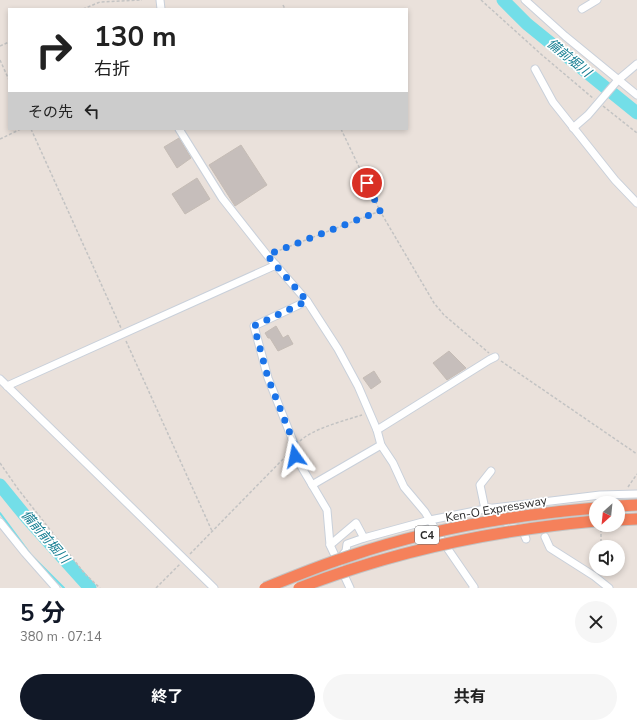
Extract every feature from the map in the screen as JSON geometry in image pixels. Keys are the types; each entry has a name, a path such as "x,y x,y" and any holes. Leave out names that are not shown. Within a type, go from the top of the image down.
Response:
{"highway":[{"path":"625,506 637,505"},
{"name":"Ken-O Expressway","path":"265,588 344,558 397,542 497,520 555,511 589,509"},
{"path":"625,520 637,519"},
{"name":"Ken-O Expressway","path":"299,588 355,568 454,542 504,532 589,522"}],"street":[{"path":"525,0 565,36 637,95"},
{"path":"582,9 597,0"},
{"path":"573,128 588,115 618,80 637,64"},
{"path":"535,69 552,102 615,180 637,202"},
{"path":"180,130 222,198 267,255 307,301 338,349 358,386 368,413 377,430 381,445 393,463 404,487 425,512 474,587 473,588"},
{"path":"7,386 276,265"},
{"path":"307,301 254,326 268,378 295,446 295,456 327,510 330,545 350,588"},
{"path":"377,430 495,357"},
{"path":"0,379 214,588"},
{"path":"312,485 381,445"},
{"path":"491,471 480,485 488,508 501,520 520,529 524,533 526,539"},
{"path":"338,562 346,551 347,544 430,520 488,508 624,494 637,494"},
{"path":"0,522 56,588"},
{"path":"330,545 356,523 364,538"},
{"path":"545,537 550,548 610,588"}],"path":[{"path":"85,8 100,2 142,0"},
{"path":"481,0 542,56 637,133"},
{"path":"0,60 8,78"},
{"path":"0,138 19,130"},
{"path":"341,130 380,211 444,315 495,357 637,454"},
{"path":"267,255 380,211"},
{"path":"156,588 304,436 328,426 368,413"},
{"path":"0,463 18,489 85,574 100,588"},
{"path":"624,494 637,474"}],"building":[{"path":"179,138 191,158 177,168 164,147"},
{"path":"241,145 267,185 235,206 209,165"},
{"path":"197,178 210,199 185,214 172,194"},
{"path":"276,326 283,338 288,335 293,344 278,351 265,333"},
{"path":"449,351 466,368 447,380 433,363"},
{"path":"374,371 381,382 371,389 363,378"}],"waterway":[{"name":"備前堀川","path":"503,0 527,24 637,113"},
{"name":"備前前堀川","path":"0,485 26,517 90,588"},
{"path":"0,513 31,555 64,588"}],"route":[{"path":"295,456 295,446 268,378 254,326 307,301 267,255 380,211 367,183"}]}
